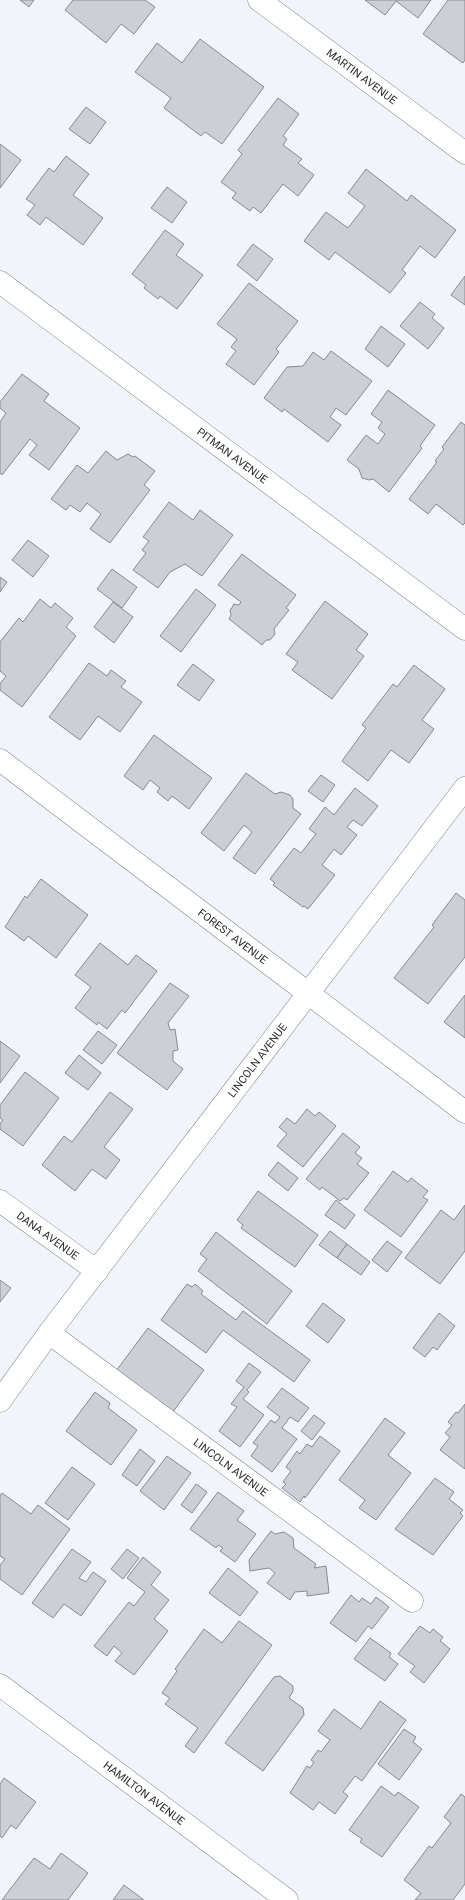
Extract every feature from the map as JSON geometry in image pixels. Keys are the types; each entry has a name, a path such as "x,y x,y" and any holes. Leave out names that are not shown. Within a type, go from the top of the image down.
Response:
{"street":[{"name":"MARTIN AVENUE","path":"259,0 465,153"},
{"name":"PITMAN AVENUE","path":"0,282 465,629"},
{"name":"FOREST AVENUE","path":"0,760 465,1112"},
{"name":"LINCOLN AVENUE","path":"0,1401 49,1333 465,788"},
{"name":"DANA AVENUE","path":"0,1201 97,1271"},
{"name":"LINCOLN AVENUE","path":"49,1333 412,1601"},
{"name":"HAMILTON AVENUE","path":"0,1685 287,1900"}],"building":[{"path":"20,0 34,0 29,7"},
{"path":"73,0 145,0 155,7 134,34 121,24 106,43 65,10"},
{"path":"365,0 431,0 418,18 396,1 385,15"},
{"path":"448,0 465,0 465,60 463,63 423,34"},
{"path":"200,39 264,87 222,144 205,132 201,136 164,108 171,98 135,72 157,43 182,63"},
{"path":"278,98 299,114 283,136 287,139 283,145 302,159 298,163 314,175 298,196 283,184 261,213 253,207 250,211 232,198 236,193 221,182 242,154 238,150"},
{"path":"86,107 106,122 90,144 69,129"},
{"path":"0,144 21,160 0,188"},
{"path":"66,156 89,174 73,195 103,218 83,245 46,217 40,225 27,215 35,205 26,199 49,168 54,172"},
{"path":"366,169 407,201 411,195 456,230 435,258 420,246 402,270 406,273 390,293 335,252 329,260 304,241 326,212 348,228 365,206 348,193"},
{"path":"167,187 187,202 172,223 151,208"},
{"path":"165,230 184,244 176,255 203,275 177,309 160,296 158,299 144,288 146,285 132,274"},
{"path":"253,244 273,259 257,281 237,265"},
{"path":"465,276 465,305 451,295"},
{"path":"249,283 298,321 276,349 279,352 254,385 226,364 236,351 231,347 237,339 217,324"},
{"path":"420,302 435,314 432,318 444,328 428,349 400,326"},
{"path":"381,326 405,344 388,367 365,349"},
{"path":"331,351 372,381 346,415 336,408 330,417 341,425 328,442 284,409 282,412 264,398 287,367 303,366 313,352 324,360"},
{"path":"22,374 49,394 44,401 80,428 49,470 29,455 37,445 30,439 2,475 0,473 0,422 6,413 0,408 0,402"},
{"path":"388,390 435,425 420,446 422,448 389,492 373,479 369,480 362,478 359,469 347,460 366,435 378,444 385,434 378,428 382,422 371,414"},
{"path":"461,422 465,425 465,523 463,525 436,504 428,514 409,499 437,462 435,461 444,449 442,447"},
{"path":"106,451 117,460 128,454 133,457 135,456 155,471 144,485 150,490 110,543 90,529 101,514 87,503 80,512 70,505 66,510 51,499 77,465 88,473"},
{"path":"169,502 193,520 200,510 233,535 202,576 185,564 170,572 158,588 133,570 146,553 142,550 149,541 143,537"},
{"path":"28,540 49,556 33,577 12,560"},
{"path":"242,554 296,595 286,608 289,610 274,629 275,634 270,640 266,640 262,645 229,619 231,615 230,611 234,604 239,605 241,602 218,585"},
{"path":"112,569 137,587 122,608 97,589"},
{"path":"0,577 7,582 0,592"},
{"path":"196,589 216,605 181,652 160,636"},
{"path":"40,599 51,608 55,603 73,618 66,627 76,636 22,707 0,690 0,684 6,676 0,671 0,642 19,618 23,622"},
{"path":"325,601 368,634 356,650 364,656 332,699 292,670 298,662 286,654"},
{"path":"113,602 133,617 114,643 94,627"},
{"path":"89,663 107,676 111,670 126,681 121,687 142,702 120,732 98,716 80,740 49,717"},
{"path":"193,664 214,680 199,701 177,685"},
{"path":"414,665 445,689 422,720 434,729 409,763 391,750 368,781 342,761 366,728 362,725 393,684 397,687"},
{"path":"154,735 212,778 189,809 172,796 168,801 157,792 160,788 150,780 143,790 124,776"},
{"path":"246,773 275,794 281,792 290,795 293,799 293,808 301,814 255,874 233,858 252,832 244,825 224,851 201,833"},
{"path":"321,775 335,785 323,802 308,791"},
{"path":"355,788 378,806 362,826 353,820 347,827 357,835 341,855 334,849 322,865 335,875 308,909 304,906 303,907 273,885 275,883 270,879 294,848 301,853 316,834 309,829 325,807 334,815"},
{"path":"41,879 88,915 56,958 28,936 24,941 5,927 25,896 27,898"},
{"path":"456,893 465,900 465,957 428,1004 394,978 434,927 432,925"},
{"path":"100,943 128,965 136,955 157,971 125,1013 122,1010 107,1029 98,1022 97,1025 75,1008 91,987 75,975"},
{"path":"170,983 189,996 168,1023 170,1030 175,1029 178,1050 173,1051 173,1061 183,1069 167,1090 117,1053"},
{"path":"465,995 465,1038 444,1022"},
{"path":"98,1031 117,1045 102,1064 83,1050"},
{"path":"0,1041 20,1056 0,1083"},
{"path":"79,1055 101,1073 88,1090 65,1073"},
{"path":"25,1072 59,1098 23,1146 0,1129 0,1124 3,1120 0,1118 0,1105"},
{"path":"110,1092 133,1109 104,1147 120,1160 106,1179 92,1169 75,1191 42,1165 64,1136 72,1142"},
{"path":"307,1109 315,1116 319,1112 336,1126 303,1167 277,1146 287,1134 279,1127 287,1118 295,1124"},
{"path":"343,1133 360,1147 355,1153 362,1158 357,1164 369,1173 347,1200 344,1198 340,1201 322,1187 320,1190 306,1179"},
{"path":"278,1162 298,1178 288,1191 268,1175"},
{"path":"393,1171 408,1182 411,1178 428,1191 423,1197 428,1200 401,1237 364,1210"},
{"path":"258,1191 318,1235 295,1267 241,1228 243,1225 237,1220"},
{"path":"336,1200 355,1215 345,1229 325,1215"},
{"path":"465,1205 465,1251 440,1284 405,1258 441,1210 454,1220"},
{"path":"330,1231 347,1244 337,1258 319,1245"},
{"path":"216,1232 292,1291 267,1324 198,1271 207,1259 200,1254"},
{"path":"387,1241 402,1252 387,1272 372,1260"},
{"path":"347,1244 370,1262 361,1275 337,1258"},
{"path":"0,1280 11,1288 0,1302"},
{"path":"187,1284 192,1287 195,1284 203,1291 201,1294 236,1320 243,1311 310,1360 294,1382 223,1330 206,1353 161,1320"},
{"path":"323,1303 345,1320 328,1343 306,1326"},
{"path":"439,1313 455,1326 437,1350 433,1347 425,1357 413,1348"},
{"path":"148,1328 204,1370 172,1413 116,1371"},
{"path":"249,1363 261,1372 247,1390 249,1392 243,1399 264,1415 240,1447 219,1431 237,1407 231,1404 244,1387 236,1381"},
{"path":"282,1388 309,1408 298,1422 290,1417 282,1428 297,1439 272,1472 251,1456 258,1446 253,1443 271,1420 275,1423 280,1417 267,1407"},
{"path":"95,1392 110,1403 108,1408 137,1430 111,1465 66,1431"},
{"path":"465,1404 465,1469 440,1450 450,1437 445,1433 452,1425 448,1422"},
{"path":"314,1415 325,1423 312,1440 301,1431"},
{"path":"385,1418 405,1433 388,1455 411,1473 376,1520 359,1508 365,1500 339,1480"},
{"path":"320,1436 340,1451 305,1498 304,1496 300,1502 282,1488 286,1484 283,1482 291,1471 286,1467 297,1451 300,1454 307,1444 312,1447"},
{"path":"140,1449 155,1461 137,1486 122,1475"},
{"path":"167,1456 191,1473 164,1510 140,1491"},
{"path":"72,1467 95,1484 68,1520 45,1503"},
{"path":"435,1478 454,1492 449,1499 463,1510 460,1513 463,1516 433,1555 395,1529"},
{"path":"196,1484 207,1492 192,1513 181,1505"},
{"path":"218,1492 244,1511 237,1520 256,1534 235,1562 220,1551 223,1548 218,1545 216,1548 190,1529"},
{"path":"2,1493 31,1514 38,1505 70,1529 22,1595 0,1579 0,1565 5,1559 0,1556 0,1496"},
{"path":"271,1531 275,1534 284,1532 293,1538 294,1548 316,1564 314,1568 326,1566 329,1593 307,1596 307,1591 295,1592 290,1600 267,1583 275,1573 269,1568 250,1571 249,1560"},
{"path":"72,1549 91,1562 79,1578 86,1582 93,1572 106,1581 81,1616 64,1604 53,1618 32,1603"},
{"path":"127,1549 139,1558 123,1579 111,1569"},
{"path":"143,1557 161,1572 151,1585 169,1600 154,1619 168,1631 134,1675 115,1661 122,1653 114,1646 107,1656 94,1646 129,1602 134,1606 145,1592 127,1578"},
{"path":"228,1568 258,1592 240,1616 209,1593"},
{"path":"351,1595 359,1602 362,1598 371,1604 376,1597 389,1607 372,1629 368,1626 356,1642 330,1623"},
{"path":"239,1621 272,1645 194,1753 185,1746 198,1728 165,1704 170,1698 162,1693 177,1671 175,1669 204,1629 222,1643"},
{"path":"420,1626 430,1633 433,1629 443,1637 440,1641 450,1649 424,1683 410,1672 415,1666 398,1654"},
{"path":"370,1638 391,1653 389,1657 398,1664 385,1681 354,1659"},
{"path":"280,1676 293,1686 293,1691 289,1698 303,1708 304,1715 263,1771 225,1743 274,1677"},
{"path":"380,1701 406,1720 362,1781 355,1776 343,1792 348,1796 335,1814 319,1802 313,1810 290,1793 307,1766 310,1768 314,1762 311,1760 318,1750 321,1752 330,1740 318,1731 334,1709 361,1729"},
{"path":"404,1729 416,1737 413,1742 422,1749 399,1780 378,1764"},
{"path":"4,1778 36,1802 16,1829 11,1825 2,1838 0,1836 0,1784"},
{"path":"381,1786 395,1796 398,1792 419,1807 382,1857 360,1842 362,1839 349,1830"},
{"path":"461,1794 465,1797 465,1884 453,1900 415,1900 421,1893 404,1880 429,1846 432,1848 451,1823 444,1817"},
{"path":"61,1853 88,1873 68,1900 2,1900 34,1858 50,1869"},
{"path":"124,1885 144,1900 113,1900"}]}
